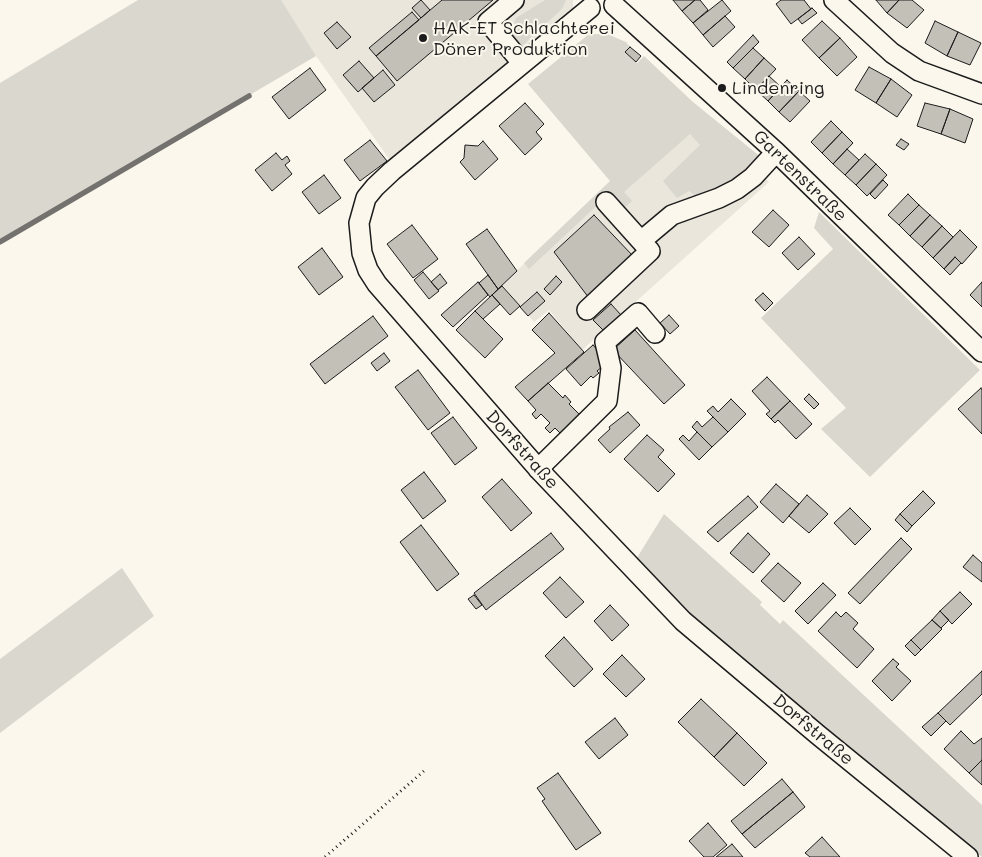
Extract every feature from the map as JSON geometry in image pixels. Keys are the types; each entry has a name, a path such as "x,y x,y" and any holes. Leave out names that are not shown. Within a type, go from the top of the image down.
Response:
{"street":[{"path":"514,0 488,22 522,63"},
{"path":"834,0 892,53 920,70 982,94"},
{"path":"586,4 604,10 616,3"},
{"name":"Gartenstraße","path":"616,3 776,152 982,352"},
{"name":"Dorfstraße","path":"586,4 522,63 392,170 375,187 366,198 359,223 362,253 377,284 538,469 683,621 817,734 968,857"},
{"path":"641,241 672,216 737,189 753,176 776,152"},
{"path":"587,310 650,251 606,202"},
{"path":"538,469 607,401 611,368 605,342 638,312 655,332"}],"path":[{"path":"325,857 425,770"}],"shaded area":[{"path":"138,0 281,0 316,56 0,242 0,83"},
{"path":"280,0 573,0 573,10 392,163 316,56"},
{"path":"545,0 566,0 562,9 522,46 516,45 510,36 516,18"},
{"path":"589,34 607,34 626,42 630,47 625,52 637,63 644,56 693,102 762,158 733,185 697,197 689,191 677,198 663,181 700,145 690,134 624,192 632,201 622,210 606,197 529,269 524,263 610,181 528,84"},
{"path":"693,102 769,182 582,350 549,310 534,322 502,285"},
{"path":"819,212 980,370 870,477 821,429 846,408 761,318 833,249 814,228"},
{"path":"664,514 762,602 760,605 780,624 783,620 982,805 982,857 748,668 635,561"},
{"path":"122,568 154,616 0,733 0,659"}],"building":[{"path":"421,0 430,10 421,18 412,8"},
{"name":"HAK-ET Schlachterei Döner Produktion","path":"442,0 493,0 397,81 376,56"},
{"path":"673,0 695,0 682,11"},
{"path":"695,0 700,0 708,10 693,23 682,11"},
{"path":"722,0 731,11 703,35 693,23"},
{"path":"781,0 804,0 811,9 791,24 776,4"},
{"path":"876,0 899,0 887,13"},
{"path":"899,0 912,0 924,10 907,28 887,13"},
{"path":"812,8 817,13 802,24 798,19"},
{"path":"412,12 419,20 376,56 369,48"},
{"path":"725,16 735,27 713,47 703,35"},
{"path":"822,21 840,38 819,58 802,40"},
{"path":"935,21 958,32 947,56 925,43"},
{"path":"337,22 351,37 337,49 324,33"},
{"path":"958,32 981,43 970,65 947,56"},
{"path":"753,35 759,42 733,68 727,62"},
{"path":"840,38 857,57 837,76 819,58"},
{"path":"630,47 641,56 636,62 625,52"},
{"path":"753,48 764,58 745,79 733,68"},
{"path":"764,58 776,69 756,90 745,79"},
{"path":"359,61 374,78 358,92 343,75"},
{"path":"869,67 891,79 876,103 855,90"},
{"path":"310,68 326,90 289,119 272,97"},
{"path":"383,70 395,85 374,102 362,88"},
{"path":"769,76 781,87 768,101 756,90"},
{"path":"891,79 912,95 897,117 876,103"},
{"path":"787,80 799,91 779,112 768,101"},
{"path":"799,91 810,101 790,122 779,112"},
{"path":"525,103 544,124 536,132 542,139 525,155 499,126"},
{"path":"925,103 950,109 941,134 917,126"},
{"path":"950,109 973,119 965,143 941,134"},
{"path":"831,121 842,132 822,153 811,142"},
{"path":"842,132 853,143 833,164 822,153"},
{"path":"901,139 909,144 904,150 896,145"},
{"path":"370,140 387,161 360,181 344,160"},
{"path":"483,141 498,159 475,180 460,162 464,158 465,145 478,146"},
{"path":"847,149 859,160 845,175 833,164"},
{"path":"276,153 282,160 287,156 290,161 285,165 292,174 272,191 255,170"},
{"path":"865,154 876,164 856,185 845,175"},
{"path":"876,164 887,175 867,196 856,185"},
{"path":"324,175 341,198 319,214 302,192"},
{"path":"883,180 888,185 875,199 870,194"},
{"path":"908,194 919,205 899,225 888,215"},
{"path":"919,205 930,215 910,236 899,225"},
{"path":"773,210 789,225 769,247 752,232"},
{"path":"594,215 633,256 589,298 554,252"},
{"path":"930,215 942,226 922,247 910,236"},
{"path":"412,225 438,259 413,278 387,244"},
{"path":"942,226 953,237 933,258 922,247"},
{"path":"487,229 517,271 498,289 466,244"},
{"path":"960,230 977,247 962,264 955,257 944,269 933,258"},
{"path":"799,237 815,254 798,270 782,253"},
{"path":"322,248 343,277 319,295 298,267"},
{"path":"955,257 961,263 950,275 944,269"},
{"path":"423,272 439,291 429,299 414,280"},
{"path":"440,274 447,283 438,290 431,282"},
{"path":"488,275 498,289 490,297 479,283"},
{"path":"556,276 562,282 550,295 544,289"},
{"path":"478,282 488,295 453,327 441,315"},
{"path":"982,282 982,307 970,295"},
{"path":"502,286 520,306 510,315 492,295"},
{"path":"537,292 545,301 528,316 520,307"},
{"path":"763,293 773,303 765,311 755,300"},
{"path":"492,295 500,304 483,319 475,311"},
{"path":"611,304 621,315 604,331 593,320"},
{"path":"475,311 503,339 485,358 456,330"},
{"path":"549,313 584,352 528,401 515,387 555,353 532,330"},
{"path":"669,315 679,326 670,334 660,323"},
{"path":"373,316 388,336 325,384 310,364"},
{"path":"635,330 685,385 664,404 613,350"},
{"path":"593,345 608,362 597,371 599,373 593,378 591,376 581,386 566,369"},
{"path":"384,353 390,361 377,371 371,363"},
{"path":"418,370 450,413 428,430 395,387"},
{"path":"767,377 790,401 771,419 766,414 770,411 752,391"},
{"path":"548,383 563,398 565,395 571,402 569,404 584,419 565,438 555,428 550,433 545,428 550,423 541,414 536,419 532,414 536,410 528,401"},
{"path":"981,388 982,390 982,434 958,409"},
{"path":"809,394 819,404 814,409 804,399"},
{"path":"731,399 746,414 728,432 707,411 713,406 718,412"},
{"path":"790,401 812,424 796,439 778,420 775,423 771,419"},
{"path":"628,412 640,425 610,453 598,440 610,429 609,427"},
{"path":"453,417 477,448 455,465 431,433"},
{"path":"713,417 728,432 712,447 692,427 697,421 702,427"},
{"path":"697,432 712,447 699,460 679,439 683,435 689,441"},
{"path":"647,435 664,450 658,457 675,474 658,492 624,459"},
{"path":"424,472 446,501 423,519 401,490"},
{"path":"502,479 532,513 511,531 482,497"},
{"path":"776,484 799,504 783,523 760,502"},
{"path":"923,491 935,503 912,526 900,514"},
{"path":"807,495 828,514 809,533 789,516"},
{"path":"748,496 758,507 718,542 707,532"},
{"path":"850,508 871,529 855,545 834,523"},
{"path":"900,514 912,526 907,532 895,520"},
{"path":"421,525 459,574 437,591 400,542"},
{"path":"551,533 564,549 486,610 474,593"},
{"path":"748,533 770,554 753,573 730,553"},
{"path":"901,538 912,549 860,604 848,593"},
{"path":"973,555 982,563 982,582 963,567"},
{"path":"778,563 801,583 784,602 761,581"},
{"path":"560,577 584,602 566,618 543,593"},
{"path":"823,583 836,595 808,624 795,611"},
{"path":"960,592 972,604 952,624 940,611"},
{"path":"474,595 482,605 476,609 468,599"},
{"path":"610,605 629,625 612,641 594,621"},
{"path":"940,611 949,620 941,628 932,620"},
{"path":"836,612 841,617 846,612 858,623 853,629 874,649 857,668 818,631"},
{"path":"932,620 942,629 921,650 911,640"},
{"path":"564,637 593,669 574,687 545,656"},
{"path":"911,640 921,650 915,656 905,646"},
{"path":"622,655 645,679 626,697 603,674"},
{"path":"893,659 899,664 896,667 911,681 892,701 872,681"},
{"path":"982,671 982,694 950,725 938,713"},
{"path":"701,699 737,733 714,757 678,722"},
{"path":"938,713 946,721 931,736 922,727"},
{"path":"615,718 628,735 599,759 585,742"},
{"path":"961,731 974,744 982,738 982,760 969,773 944,749"},
{"path":"737,733 767,763 744,786 714,757"},
{"path":"982,760 982,785 969,773"},
{"path":"558,773 601,833 576,850 542,801 545,799 537,788"},
{"path":"782,779 793,792 742,834 731,821"},
{"path":"793,792 805,807 755,848 742,834"},
{"path":"708,823 727,845 713,857 704,857 689,841"},
{"path":"822,837 840,857 810,857 805,853"},
{"path":"732,844 743,857 716,857"}],"waterway":[{"path":"0,242 249,96"}],"place":[{"name":"HAK-ET Schlachterei Döner Produktion","path":"423,38"},
{"name":"Lindenring","path":"722,88"}]}
